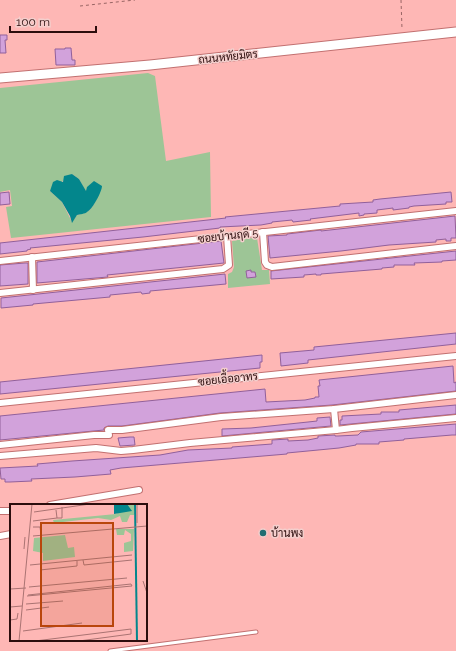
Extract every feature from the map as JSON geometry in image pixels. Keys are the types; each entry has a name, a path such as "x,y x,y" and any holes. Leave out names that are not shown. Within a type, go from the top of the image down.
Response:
{"street":[{"name":"ถนนหทัยมิตร","path":"0,78 150,65 456,32"},
{"name":"ซอยบ้านฤดี 5","path":"0,261 456,211"},
{"path":"263,232 265,262 269,266 456,246"},
{"path":"0,293 223,269 230,265 227,236"},
{"path":"32,257 33,290"},
{"name":"ซอยเอื้ออาทร","path":"0,403 456,356"},
{"path":"0,445 94,435 109,435 108,430 122,430 221,417 334,409 456,395"},
{"path":"334,409 336,430"},
{"path":"0,456 96,448 121,451 133,450 190,443 456,418"},
{"path":"94,435 97,438 98,443 96,448"},
{"path":"26,443 28,454"},
{"path":"56,504 139,490"},
{"path":"0,536 10,534"}],"lane":[{"path":"110,651 256,632"}],"path":[{"path":"80,6 135,0"},
{"path":"401,0 402,38"}],"green space":[{"path":"148,73 155,76 166,161 210,152 211,217 11,238 6,207 12,206 10,190 0,192 0,88","holes":["72,174 79,179 86,192 97,198 90,210 77,215 72,222 62,202 50,191"]},
{"path":"255,237 257,238 262,270 269,270 270,284 228,288 228,274 232,272 234,267 232,241"}],"water":[{"path":"72,174 79,179 86,191 87,187 94,181 102,186 102,188 92,207 86,213 77,215 72,223 70,216 62,202 50,191 53,182 57,180 63,182 64,176"}],"building":[{"path":"0,35 7,35 7,40 5,40 6,53 0,53"},
{"path":"71,48 72,60 75,60 75,65 56,65 55,49"},
{"path":"9,192 10,204 0,205 0,193"},
{"path":"451,192 452,202 446,202 446,204 414,206 393,210 393,208 377,210 377,213 359,216 359,213 293,222 292,220 272,222 261,225 220,227 143,237 30,248 31,249 27,251 0,254 0,243 226,218 225,217 340,206 340,204 373,202 373,200 380,199"},
{"path":"455,216 456,238 451,238 451,241 446,241 446,239 436,240 436,242 389,245 270,258 268,236"},
{"path":"221,241 224,263 107,275 108,277 37,283 37,262"},
{"path":"456,251 456,260 414,263 415,265 394,265 394,267 382,269 271,279 271,271"},
{"path":"28,263 28,284 0,286 0,265"},
{"path":"251,270 251,272 255,272 256,277 247,278 246,271"},
{"path":"225,274 226,284 150,291 150,293 142,294 141,292 110,295 110,297 1,308 1,298"},
{"path":"456,333 456,344 308,360 308,363 281,366 280,353 314,350 314,347"},
{"path":"262,355 260,368 0,394 0,382"},
{"path":"453,366 456,391 332,405 220,413 122,426 108,426 104,428 104,430 0,440 0,416 265,389 266,402 305,400 319,397 319,380"},
{"path":"456,405 456,414 340,425 342,416 381,414 381,412 399,412 399,410"},
{"path":"330,417 331,426 222,436 222,429 251,428 317,421 317,418"},
{"path":"456,424 456,435 404,439 379,442 379,444 356,444 339,448 287,454 121,468 110,470 111,474 31,479 32,481 10,482 5,482 5,479 1,479 0,468 160,455 188,450 272,444 272,440 308,440 318,438 318,436 358,435 361,432"},
{"path":"134,437 135,445 120,446 118,438"}],"place":[{"name":"บ้านพง","path":"263,533"}]}
